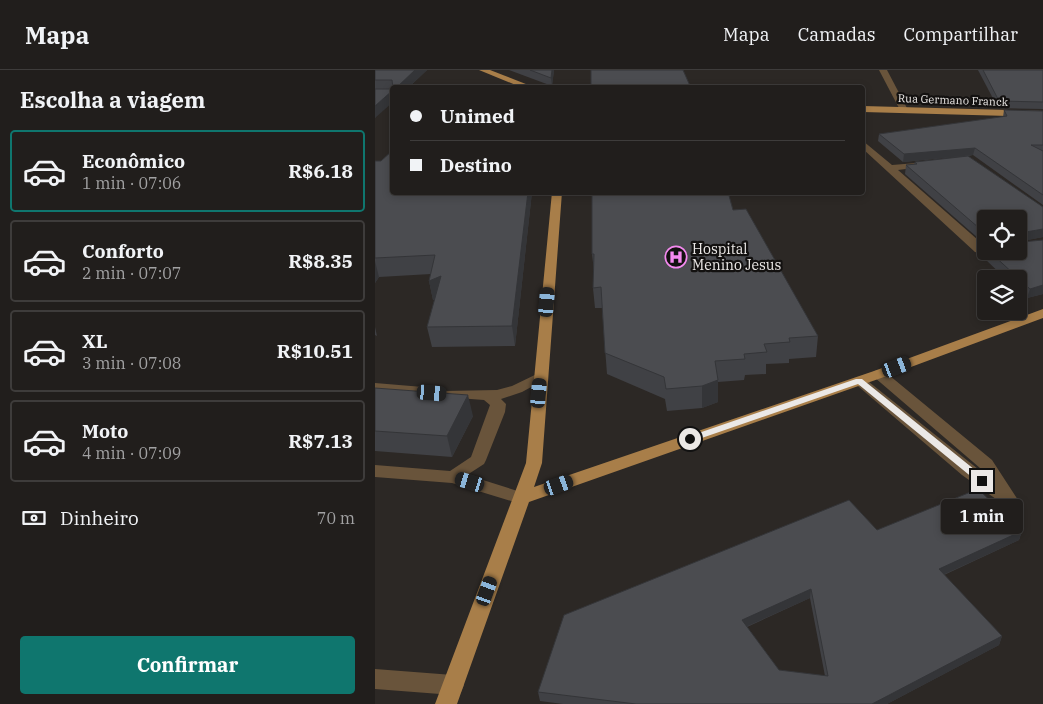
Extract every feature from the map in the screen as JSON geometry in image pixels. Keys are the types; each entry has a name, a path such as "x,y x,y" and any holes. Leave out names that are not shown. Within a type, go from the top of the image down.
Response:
{"main road":[{"path":"483,70 524,85"},
{"name":"Rua Germano Franck","path":"865,109 1043,114"},
{"path":"449,695 534,463 557,195"},
{"path":"521,498 879,374 1043,313"}],"lane":[{"path":"883,70 904,110"},
{"path":"865,146 977,247"},
{"path":"890,168 937,162"},
{"path":"859,381 968,471 1009,500 986,464 879,374"},
{"path":"375,388 489,397 512,393 541,376"},
{"path":"453,477 478,460 497,412 497,404 489,397"},
{"path":"379,475 453,477 521,498"},
{"path":"375,679 449,695"}],"building":[{"path":"375,70 415,70 399,85 393,85 392,80 375,80"},
{"path":"530,70 552,70 551,78"},
{"path":"591,70 683,70 690,85 591,85"},
{"path":"983,70 1043,70 1043,102 999,101"},
{"path":"375,89 390,89 390,93 375,106"},
{"path":"1004,110 1043,111 1043,145 1031,145 1043,151 1043,195 975,148 904,154 879,134 1007,116"},
{"path":"390,153 390,195 528,195 512,326 427,327 441,276 429,281 435,255 375,258 375,161 381,161"},
{"path":"968,156 1043,207 1043,229 1027,232 1027,210 977,210 977,226 906,165 917,164 915,162"},
{"name":"Hospital Menino Jesus","path":"592,195 729,195 733,210 746,209 818,336 789,338 790,342 764,344 767,352 744,354 745,359 715,361 718,380 702,386 666,389 664,377 605,353 601,287 593,288 594,254 592,254"},
{"path":"1043,240 1043,285 1030,289 1027,286 1027,270 1010,270 999,260 1027,260 1027,241"},
{"path":"375,388 468,395 447,436 375,431"},
{"path":"978,489 1022,531 939,569 1002,636 872,704 636,704 538,692 564,615 849,500 877,530","holes":["811,589 828,676 779,670 742,620"]}],"place":[{"name":"Hospital Menino Jesus","path":"676,257"}],"route":[{"path":"690,439 859,381 982,481"}]}
